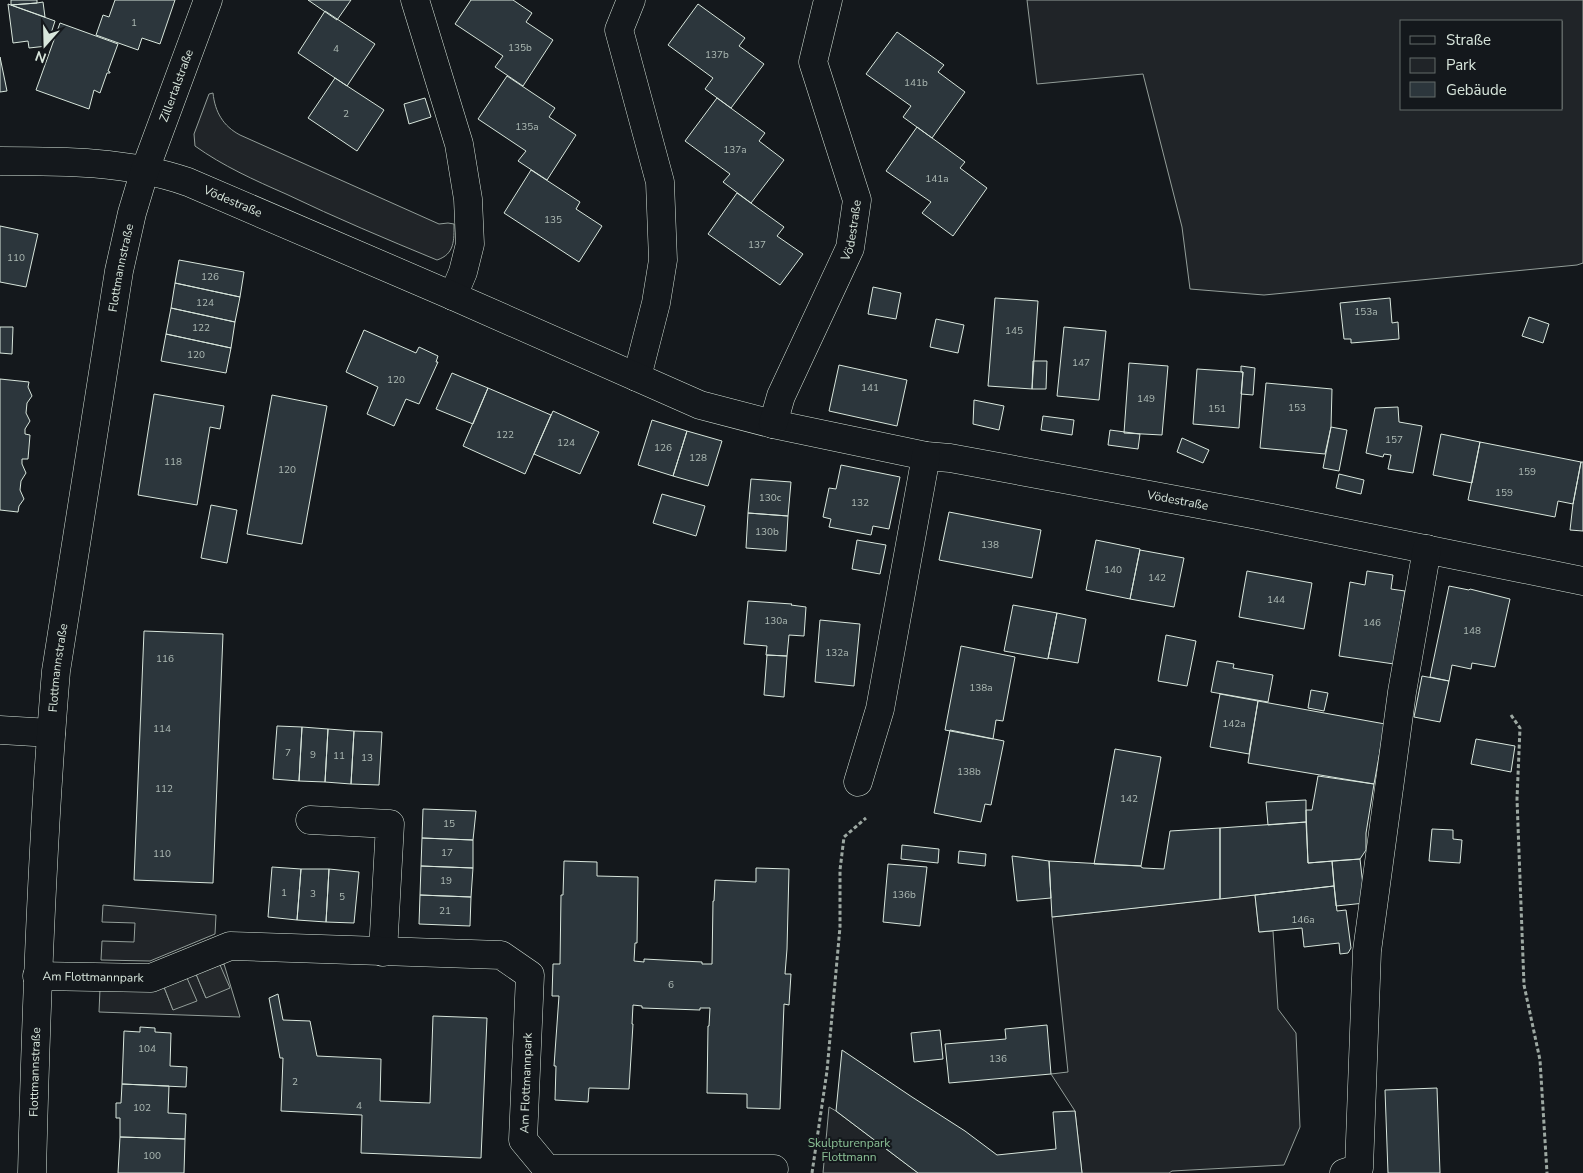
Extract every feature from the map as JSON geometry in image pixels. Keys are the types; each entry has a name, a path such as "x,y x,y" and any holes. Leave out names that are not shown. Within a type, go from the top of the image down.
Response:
{"street":[{"name":"Zillertalstraße","path":"145,170 208,0"},
{"path":"415,0 459,144 468,199 470,244 463,272 453,296"},
{"path":"631,0 619,30 660,182 663,260 656,303 637,377"},
{"name":"Vödestraße","path":"773,424 781,396 850,248 857,200 813,62 828,0"},
{"name":"Vödestraße","path":"0,161 105,164 164,174 188,182 700,405 773,424 926,456 950,458 1252,514 1583,581"},
{"name":"Flottmannstraße","path":"32,1173 37,976 56,671 119,271 132,213 145,170"},
{"path":"858,782 880,709 926,456"},
{"path":"1354,1171 1367,951 1402,692 1427,549"},
{"path":"0,730 51,733"},
{"path":"310,820 390,824 383,952"},
{"name":"Am Flottmannpark","path":"37,976 151,978 230,946 501,955 530,975 523,1140 546,1169 774,1169"}],"path":[{"path":"1511,715 1520,728 1517,799 1524,985 1540,1060 1547,1173"},
{"path":"812,1173 827,1071 840,927 840,870 844,837 866,818"}],"green space":[{"path":"1027,0 1583,0 1583,263 1264,295 1190,289 1182,227 1143,74 1037,84"},
{"path":"213,93 221,118 240,135 439,224 454,224 453,241 450,250 437,260 342,220 262,183 228,166 195,146 194,134 209,94"},
{"path":"1255,895 1259,932 1273,931 1278,1009 1296,1033 1300,1127 1284,1165 1172,1171 1169,1173 1082,1173 1075,1111 1051,1074 1068,1072 1052,917"},
{"path":"103,905 216,915 215,934 150,961 101,960 102,941 134,942 135,923 102,922"},
{"path":"224,964 240,1017 99,1012 100,989 164,987 173,1010 187,978 196,974 206,998 220,965"},
{"name":"Skulpturenpark Flottmann","path":"829,1107 836,1111 918,1173 823,1173"}],"shaded area":[{"path":"220,965 230,988 206,998 196,974"},
{"path":"187,978 197,1001 173,1010 164,987"}],"building":[{"path":"11,0 37,0 37,3 11,5"},
{"path":"115,0 175,0 160,44 142,38 138,50 96,35 103,15 109,17"},
{"path":"308,0 351,0 337,20"},
{"path":"471,0 513,0 532,13 526,22 553,40 523,86 495,67 503,56 455,24"},
{"path":"43,2 45,17 11,5 37,3"},
{"path":"8,4 55,21 47,46 29,48 28,41 13,43"},
{"path":"698,4 745,38 739,46 764,64 731,108 705,89 713,78 668,45"},
{"path":"325,11 375,44 347,86 298,53"},
{"path":"60,23 118,44 108,71 110,73 107,73 100,93 94,90 89,109 36,90"},
{"path":"897,32 944,65 938,72 965,92 932,138 903,117 911,106 866,74"},
{"path":"0,57 7,91 0,92"},
{"path":"507,76 555,108 549,117 576,135 547,180 518,161 526,151 478,119"},
{"path":"335,78 384,110 357,151 308,118"},
{"path":"425,98 431,117 409,124 404,104"},
{"path":"717,98 765,133 759,141 784,160 751,203 723,182 730,174 685,141"},
{"path":"917,127 965,162 960,168 987,188 953,236 922,213 931,202 886,171"},
{"path":"531,170 580,202 576,209 602,226 579,262 504,213"},
{"path":"737,193 784,227 777,236 803,254 780,285 708,234"},
{"path":"0,226 38,234 26,287 0,282"},
{"path":"179,260 244,272 240,297 175,283"},
{"path":"175,283 240,297 235,322 171,308"},
{"path":"873,287 901,293 896,319 868,314"},
{"path":"995,298 1038,301 1032,389 988,386"},
{"path":"1390,298 1392,323 1398,322 1399,339 1351,343 1351,339 1344,339 1340,303"},
{"path":"171,308 235,322 231,348 166,334"},
{"path":"1529,317 1549,324 1543,343 1522,336"},
{"path":"936,319 964,325 958,353 930,347"},
{"path":"0,327 13,327 12,354 0,353"},
{"path":"1064,327 1106,331 1099,400 1057,396"},
{"path":"364,330 416,353 419,347 438,356 436,362 438,362 419,404 406,399 394,426 367,414 378,387 346,372"},
{"path":"166,334 231,348 226,373 161,361"},
{"path":"1033,361 1047,361 1046,389 1032,389"},
{"path":"1129,363 1168,366 1162,435 1124,433"},
{"path":"839,365 907,380 897,426 829,411"},
{"path":"1241,366 1255,368 1253,395 1241,394 1243,372 1241,372"},
{"path":"1197,369 1243,372 1239,428 1193,424"},
{"path":"452,373 488,388 473,424 436,409"},
{"path":"0,379 29,382 28,387 32,396 27,403 26,413 30,421 25,429 25,434 30,435 28,459 22,459 26,473 21,481 20,490 24,499 19,506 18,512 0,510"},
{"path":"1266,383 1332,389 1331,427 1325,454 1260,448"},
{"path":"488,388 551,415 525,474 463,446"},
{"path":"154,394 224,406 220,429 210,427 197,505 138,495"},
{"path":"272,395 327,406 302,544 247,534"},
{"path":"974,400 1004,406 999,430 973,424"},
{"path":"1398,407 1399,422 1422,426 1413,473 1388,469 1391,455 1384,454 1383,457 1366,453 1375,408"},
{"path":"553,411 599,432 580,474 534,454"},
{"path":"1043,416 1074,420 1072,435 1041,430"},
{"path":"652,420 687,431 673,476 638,465"},
{"path":"1331,427 1347,430 1339,471 1323,468"},
{"path":"1110,430 1140,434 1138,449 1108,445"},
{"path":"687,431 722,441 708,486 673,476"},
{"path":"1441,434 1480,442 1472,483 1433,475"},
{"path":"1182,438 1209,450 1203,463 1177,452"},
{"path":"1480,442 1581,462 1573,504 1558,501 1555,517 1468,500"},
{"path":"1581,462 1583,462 1583,531 1570,530"},
{"path":"841,465 900,477 889,529 873,526 871,535 829,527 831,519 823,517 829,488 836,489"},
{"path":"1339,474 1364,480 1361,494 1336,488"},
{"path":"751,479 791,482 788,516 748,513"},
{"path":"662,494 705,506 696,536 653,523"},
{"path":"211,505 237,510 227,563 201,558"},
{"path":"949,512 1041,530 1032,578 939,560"},
{"path":"748,513 788,516 786,551 746,548"},
{"path":"857,540 886,545 880,574 852,569"},
{"path":"1096,540 1140,549 1130,599 1086,590"},
{"path":"1140,550 1184,558 1174,607 1130,599"},
{"path":"1247,571 1312,583 1304,629 1239,617"},
{"path":"1367,571 1393,575 1391,589 1405,591 1394,664 1339,656 1350,582 1365,585"},
{"path":"1449,586 1510,599 1495,667 1472,663 1471,669 1452,665 1449,681 1430,677"},
{"path":"748,601 792,604 806,607 804,636 789,635 787,656 766,655 767,646 744,644"},
{"path":"1013,605 1057,613 1048,659 1004,651"},
{"path":"1057,613 1086,619 1078,663 1048,658"},
{"path":"820,620 860,624 854,686 815,682"},
{"path":"144,631 223,634 213,883 134,880"},
{"path":"1166,635 1196,641 1187,686 1158,681"},
{"path":"961,646 1015,657 1003,721 996,720 993,739 945,730"},
{"path":"767,655 787,656 784,697 764,695"},
{"path":"1217,661 1234,664 1233,668 1273,675 1268,702 1211,692"},
{"path":"1422,676 1449,681 1440,722 1414,717"},
{"path":"1311,690 1328,693 1324,711 1308,708"},
{"path":"1220,694 1258,701 1249,754 1210,747"},
{"path":"1258,701 1385,724 1374,784 1248,763"},
{"path":"277,726 302,727 299,781 273,779"},
{"path":"302,727 328,729 325,782 299,781"},
{"path":"328,729 354,731 351,784 325,782"},
{"path":"950,730 1004,741 991,805 985,804 981,822 934,813"},
{"path":"354,731 382,732 379,785 351,784"},
{"path":"1476,739 1515,746 1511,772 1471,764"},
{"path":"1115,749 1161,757 1141,866 1094,864"},
{"path":"1318,776 1374,784 1366,833 1366,850 1360,859 1308,863 1306,810 1312,810"},
{"path":"1306,800 1306,822 1268,825 1266,802"},
{"path":"423,809 476,811 473,840 422,838"},
{"path":"1306,822 1308,863 1332,861 1334,886 1220,899 1220,828"},
{"path":"1220,828 1220,899 1052,917 1049,861 1164,869 1170,831"},
{"path":"1432,829 1453,830 1453,839 1462,840 1460,863 1429,861"},
{"path":"422,838 473,840 473,868 421,866"},
{"path":"902,845 939,849 938,863 901,859"},
{"path":"959,851 986,854 985,866 958,863"},
{"path":"1012,856 1049,861 1051,898 1017,901"},
{"path":"1360,859 1365,903 1336,906 1332,861"},
{"path":"564,861 597,862 597,876 638,877 637,943 635,943 634,961 644,962 644,959 712,964 715,880 756,882 756,868 789,869 785,974 791,974 789,1005 784,1004 780,1109 747,1108 747,1094 707,1093 710,1008 700,1008 700,1010 642,1008 642,1006 633,1005 629,1089 589,1088 588,1102 555,1100 556,1066 554,1066 559,996 552,996 553,964 560,964 561,895 563,895"},
{"path":"888,864 927,867 920,926 883,922"},
{"path":"421,866 473,868 471,897 420,895"},
{"path":"272,867 301,869 297,920 268,917"},
{"path":"301,869 329,869 326,922 297,920"},
{"path":"329,869 359,872 354,923 326,922"},
{"path":"1334,886 1337,911 1346,910 1351,948 1348,953 1340,954 1339,943 1304,947 1302,928 1259,932 1255,895"},
{"path":"420,895 471,897 470,926 419,924"},
{"path":"278,994 283,1020 310,1021 317,1056 381,1059 380,1101 430,1103 433,1016 487,1018 481,1158 361,1153 362,1115 281,1111 283,1058 280,1058 269,998"},
{"path":"1047,1025 1051,1074 949,1083 945,1044 1006,1039 1005,1029"},
{"path":"140,1027 155,1028 155,1032 171,1033 170,1066 187,1067 186,1087 122,1084 124,1031 140,1032"},
{"path":"940,1030 943,1059 914,1062 911,1033"},
{"path":"842,1050 965,1131 997,1155 1056,1149 1053,1112 1075,1111 1082,1173 918,1173 836,1111"},
{"path":"122,1084 169,1086 168,1113 186,1114 185,1139 120,1137 120,1118 116,1118 116,1103 121,1103"},
{"path":"1437,1088 1440,1173 1388,1173 1385,1090"},
{"path":"120,1137 185,1139 184,1173 118,1173"}]}
